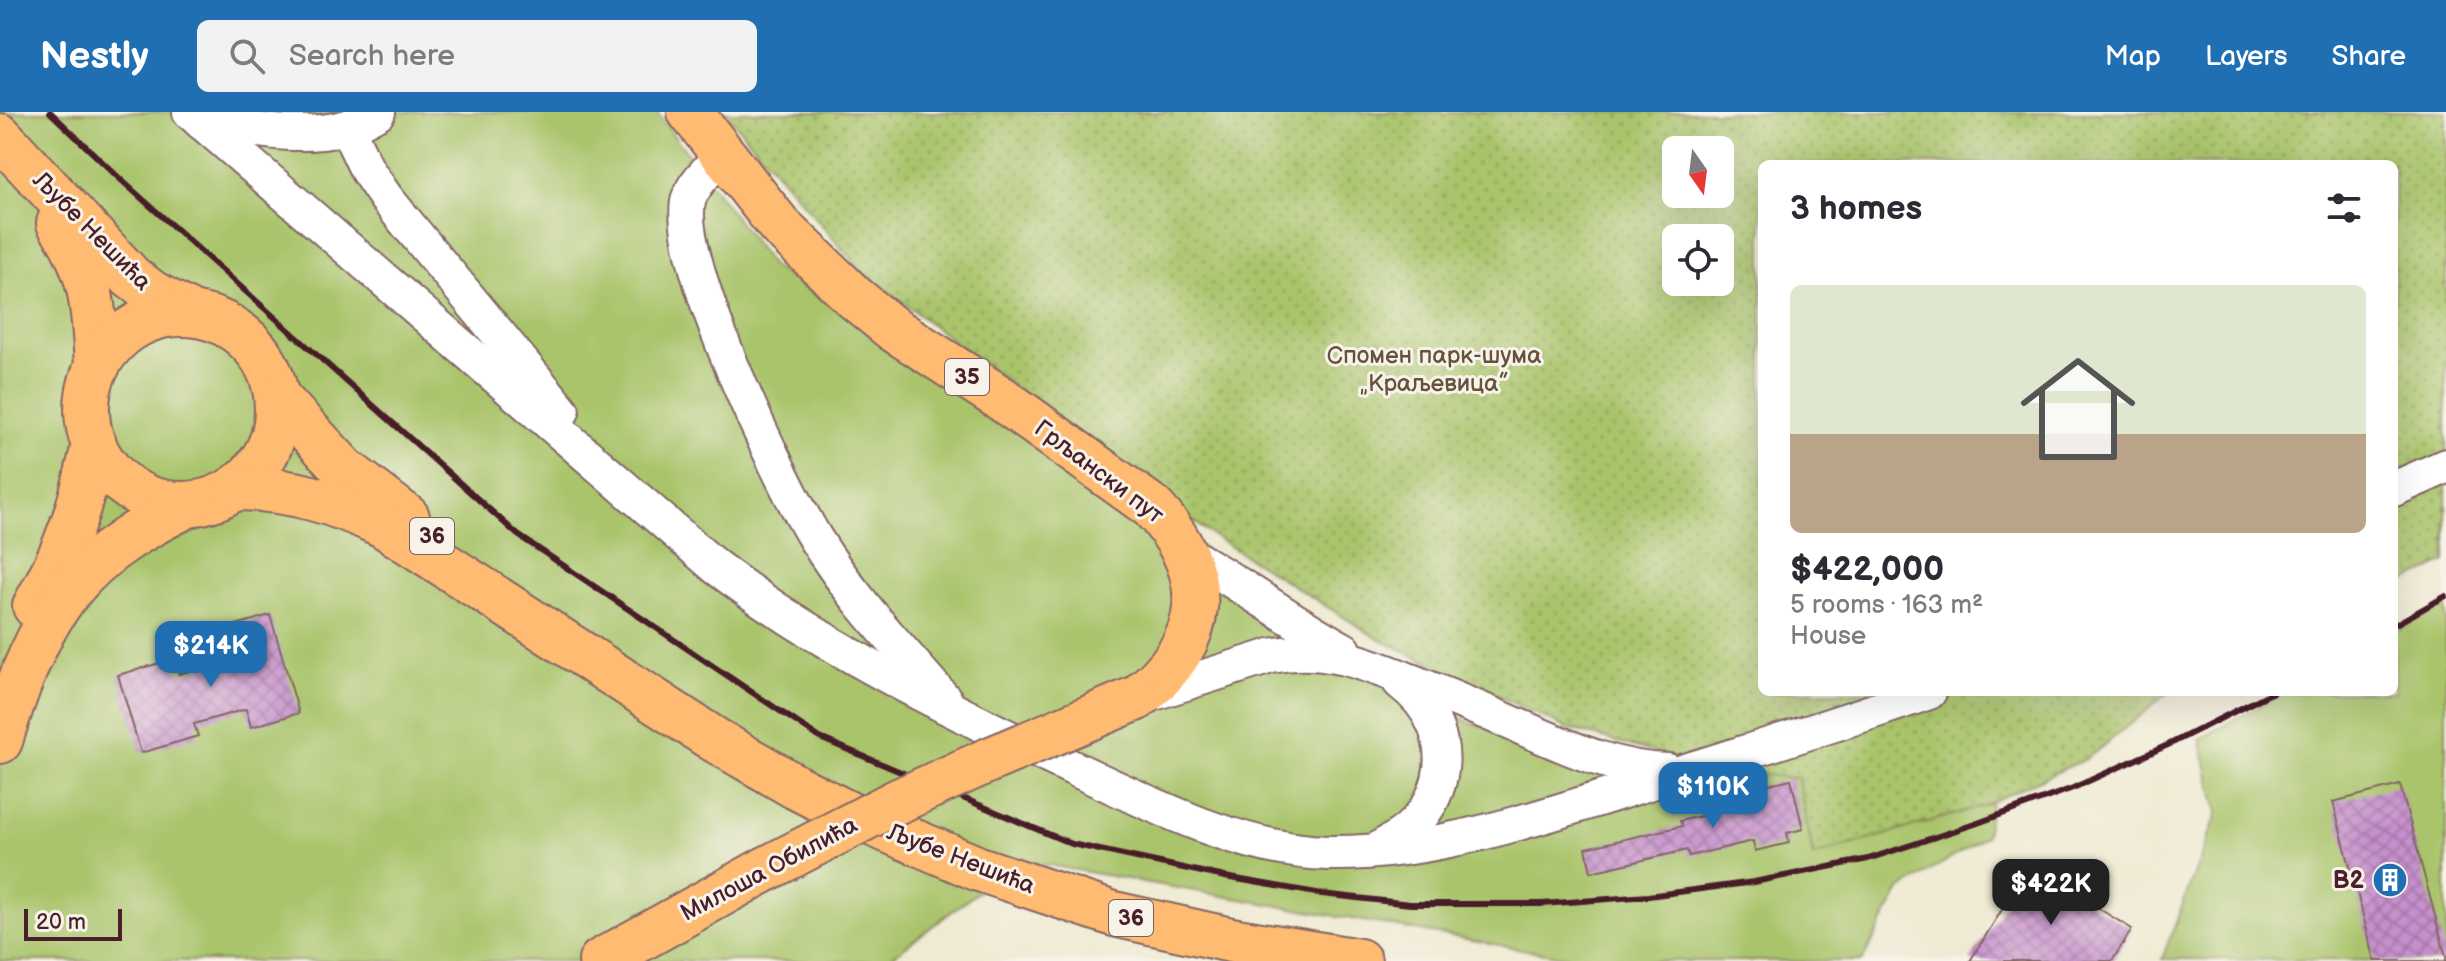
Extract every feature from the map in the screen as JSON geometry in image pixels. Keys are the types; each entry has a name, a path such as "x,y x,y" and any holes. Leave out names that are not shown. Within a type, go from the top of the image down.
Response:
{"main road":[{"name":"Грљански пут","path":"690,112 779,225 855,298 893,329 1002,399 1152,507 1171,527 1184,552 1195,592 1192,627 1175,662 1162,677 1137,698 896,802"},
{"name":"Љубе Нешића","path":"0,136 131,277 152,293 192,314"},
{"name":"Љубе Нешића","path":"0,149 60,224 80,256 91,297 97,367"},
{"name":"36","path":"192,314 217,320 246,337 267,364 277,397 277,421 268,452 254,472 236,488 209,500 190,504 153,500 128,487 107,468 94,444 88,422 87,399 97,367 111,346 131,329 154,318 192,314"},
{"name":"36","path":"277,397 344,469 599,663"},
{"path":"0,678 23,627 67,545 80,510 94,444"},
{"name":"36","path":"236,488 268,488 296,493 359,513 383,525 599,663"},
{"path":"0,741 30,659 47,624 71,588 126,539 190,504"},
{"name":"Љубе Нешића","path":"599,663 715,740 796,787 943,855 1010,881 1114,914 1280,953 1359,961"},
{"name":"Милоша Обилића","path":"601,961 766,869 896,802"}],"street":[{"path":"195,117 283,133 347,128 378,112"},
{"path":"195,117 716,567 765,604 903,685 956,712 1131,795 1235,835 1269,845 1329,853 1444,840 1685,771 1917,696"},
{"path":"347,128 367,170 386,198 624,485"},
{"path":"722,155 695,186 689,200 687,218 690,240 708,302 757,429 822,549 852,591 956,712"},
{"path":"2398,487 2446,466"},
{"path":"1184,552 1227,576 1317,635 1377,667 1412,690 1422,701 1434,726 1441,757 1435,794 1421,819 1400,838 1375,850"},
{"path":"1137,698 1290,652 1327,653 1377,667 1624,767 1645,771 1685,771"}],"green space":[{"path":"0,112 656,112 773,267 1469,723 1667,758 1998,762 1986,836 1900,890 1862,961 1590,961 1020,860 886,961 0,961"},
{"name":"Спомен парк-шума „Краљевица”","path":"725,112 2446,112 2446,562 2398,584 2398,160 1758,160 1758,696 2164,696 2088,758 1982,806 1813,856 1798,778 1721,771 1564,727 1379,639 1209,533 862,272"},
{"path":"2446,604 2446,961 2162,959 2218,812 2200,739 2278,696 2398,696 2398,630"}],"building":[{"path":"270,615 299,713 251,727 246,709 194,724 198,736 141,753 118,675 174,659 179,674 231,659 222,629"},
{"path":"1791,779 1803,829 1787,833 1789,843 1755,851 1753,841 1689,856 1687,850 1591,872 1586,848 1682,826 1680,821 1747,805 1743,790"},
{"name":"B2","path":"2400,785 2446,961 2375,961 2333,802"},
{"path":"2029,866 2132,929 2112,961 1970,961"}],"railway":[{"path":"50,112 119,178 518,535 820,738 1072,844 1225,877 1322,894 1410,904 1542,904 1648,896 1754,882 1868,859 2073,788 2265,696"},
{"path":"2398,623 2446,596"}],"place":[{"name":"B2","path":"2390,880"}]}
